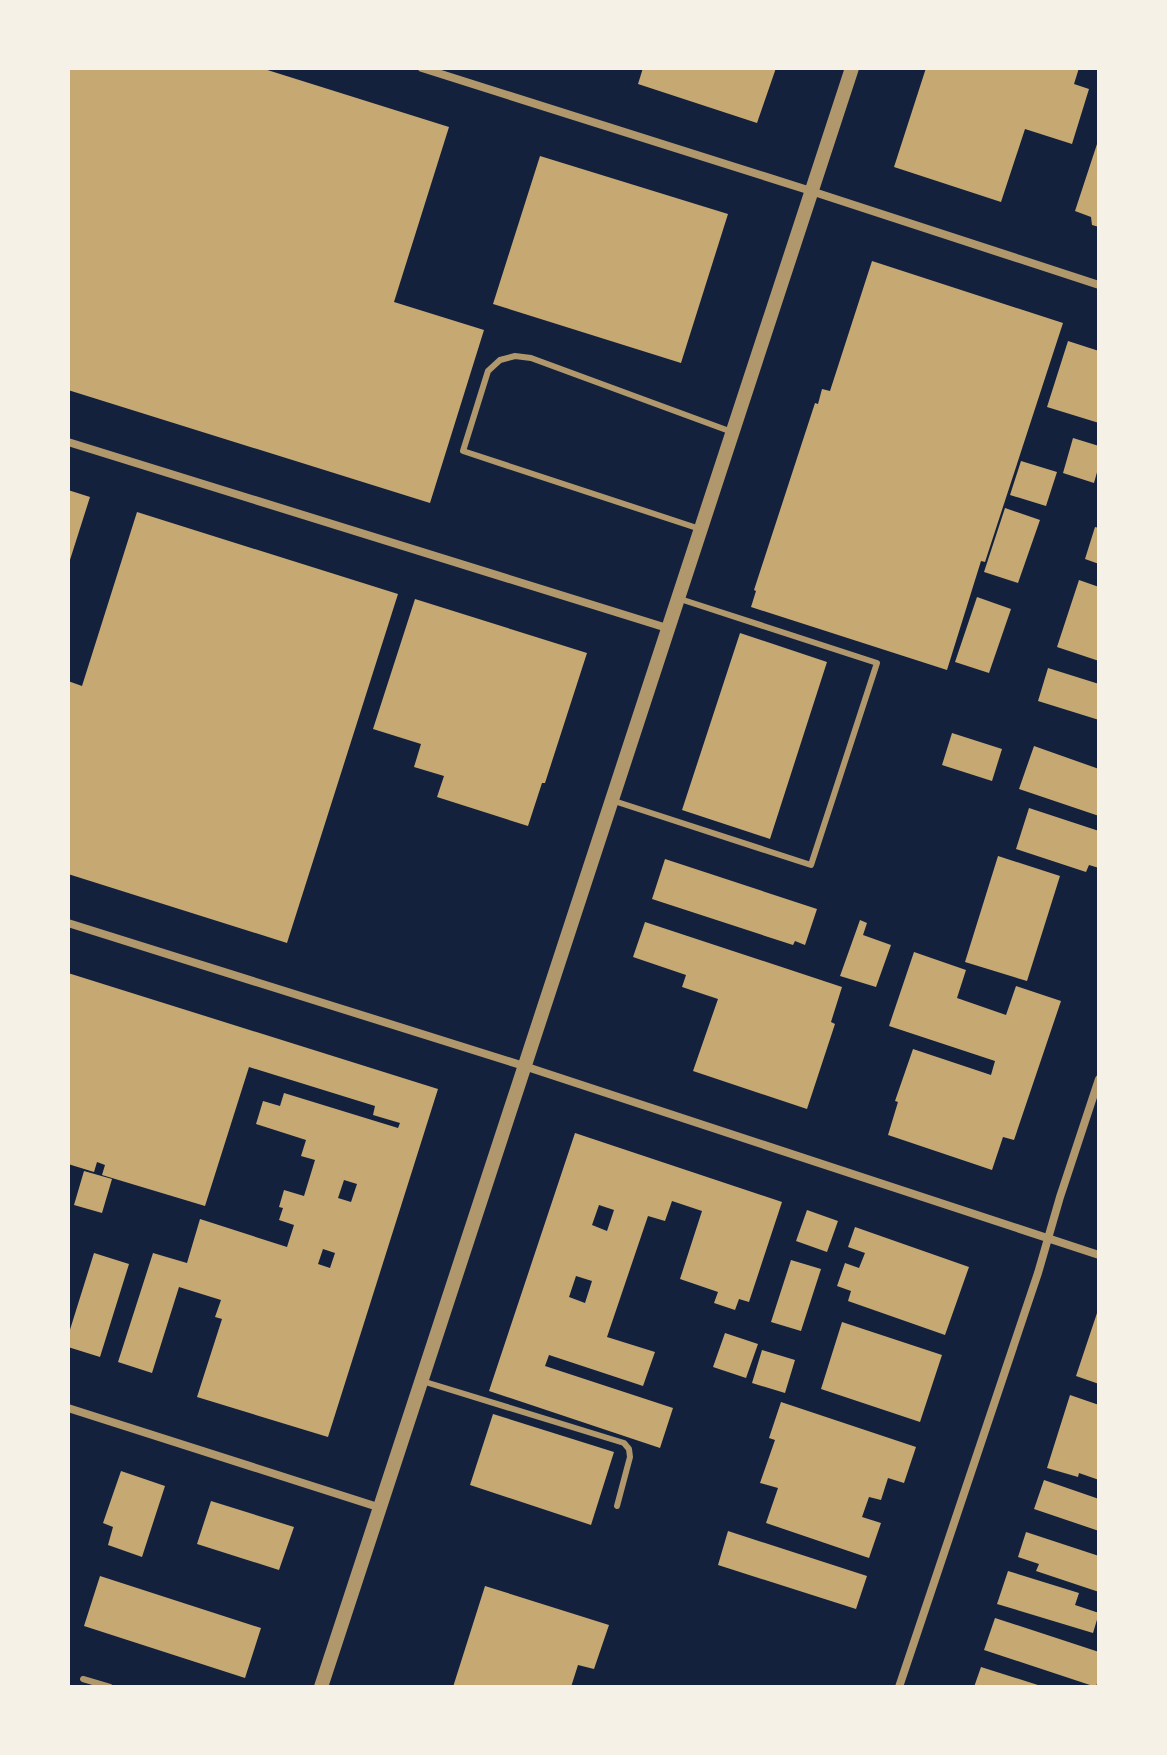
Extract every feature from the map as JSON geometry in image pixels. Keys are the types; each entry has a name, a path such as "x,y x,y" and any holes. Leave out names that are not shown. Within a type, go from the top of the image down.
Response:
{"street":[{"path":"422,68 1099,285"},
{"path":"321,1687 852,68"},
{"path":"68,442 667,628"},
{"path":"68,923 524,1066 1099,1255"},
{"path":"899,1687 1049,1239 1099,1079"},
{"path":"68,1408 381,1508"}],"lane":[{"path":"700,529 463,451 488,371 500,360 515,356 531,358 732,432"},
{"path":"611,800 811,865 877,663 677,598"},
{"path":"422,1381 624,1443 630,1457 617,1506"},
{"path":"83,1679 110,1687"}],"building":[{"path":"68,68 261,68 449,127 394,302 484,330 430,503 68,390"},
{"path":"643,68 776,68 757,123 638,84"},
{"path":"926,68 1079,68 1074,84 1089,89 1072,144 1025,129 1001,202 894,167"},
{"path":"1098,141 1099,227 1092,225 1091,217 1075,211"},
{"path":"540,156 728,214 681,363 493,304"},
{"path":"872,261 1063,323 947,670 751,607 815,403 818,404 822,389 830,391"},
{"path":"1068,341 1099,351 1099,423 1047,407"},
{"path":"1073,438 1099,446 1099,465 1094,483 1063,473"},
{"path":"1021,461 1057,472 1046,506 1010,495"},
{"path":"68,490 90,497 69,563 68,563"},
{"path":"1005,508 1040,520 1018,583 984,572"},
{"path":"137,512 398,594 287,943 68,874 68,681 82,686"},
{"path":"1095,527 1099,528 1099,564 1085,559"},
{"path":"1079,580 1099,587 1099,661 1057,647"},
{"path":"977,597 1011,609 989,673 955,662"},
{"path":"415,599 587,653 528,826 437,797 444,776 414,767 421,744 373,729"},
{"path":"740,633 827,662 770,839 682,810"},
{"path":"1048,668 1099,684 1099,720 1038,701"},
{"path":"952,733 1002,749 992,781 942,765"},
{"path":"1034,746 1099,769 1099,816 1019,789"},
{"path":"1029,808 1099,831 1099,868 1089,865 1086,872 1016,849"},
{"path":"998,856 1060,876 1027,981 965,962"},
{"path":"665,859 817,909 805,945 795,941 793,945 652,899"},
{"path":"860,920 867,923 863,935 891,945 876,987 840,976"},
{"path":"645,922 842,987 831,1022 835,1024 807,1109 693,1071 718,999 682,987 686,975 633,957"},
{"path":"914,952 966,970 957,998 1006,1015 1016,986 1061,1001 1014,1140 1003,1137 992,1170 888,1135 898,1102 895,1101 913,1049 991,1075 995,1061 889,1026"},
{"path":"68,973 438,1089 328,1437 197,1397 222,1319 215,1317 221,1300 179,1287 152,1373 118,1362 153,1253 187,1263 200,1219 287,1247 294,1225 279,1220 284,1190 304,1196 315,1160 301,1156 306,1140 256,1124 263,1101 280,1106 284,1093 398,1128 400,1123 373,1115 375,1106 249,1067 205,1206 102,1175 105,1165 97,1162 94,1172 68,1164","holes":["344,1180 357,1184 351,1202 338,1198","323,1249 335,1253 330,1268 318,1264"]},
{"path":"575,1133 782,1202 749,1302 739,1299 735,1310 714,1303 718,1292 680,1279 702,1211 672,1201 665,1221 648,1216 607,1337 655,1352 643,1386 549,1355 545,1366 673,1408 660,1448 489,1391","holes":["599,1205 614,1210 607,1231 592,1225","576,1276 592,1281 585,1303 569,1297"]},
{"path":"84,1171 112,1179 102,1213 74,1205"},
{"path":"807,1210 838,1221 827,1252 796,1241"},
{"path":"855,1227 969,1267 945,1335 848,1301 851,1291 837,1286 845,1263 859,1268 865,1253 848,1247"},
{"path":"94,1253 129,1264 100,1357 68,1347 68,1336"},
{"path":"791,1260 821,1269 801,1331 771,1322"},
{"path":"1099,1307 1099,1384 1076,1376"},
{"path":"842,1322 942,1355 920,1422 821,1389"},
{"path":"725,1333 758,1344 746,1378 713,1367"},
{"path":"762,1350 795,1360 785,1393 752,1383"},
{"path":"1070,1395 1099,1405 1099,1480 1047,1468"},
{"path":"781,1402 916,1447 904,1483 888,1478 881,1500 869,1497 862,1517 881,1523 869,1558 766,1523 778,1488 760,1483 775,1440 769,1438"},
{"path":"493,1414 614,1452 591,1525 470,1485"},
{"path":"121,1471 165,1486 142,1557 108,1545 113,1527 103,1523"},
{"path":"1044,1480 1099,1499 1099,1531 1034,1509"},
{"path":"211,1501 294,1527 279,1570 197,1544"},
{"path":"728,1531 867,1576 856,1609 718,1565"},
{"path":"1026,1532 1099,1556 1099,1592 1036,1571 1039,1564 1018,1557"},
{"path":"1008,1571 1079,1593 1075,1605 1099,1613 1093,1633 997,1604"},
{"path":"100,1576 261,1628 245,1678 84,1626"},
{"path":"485,1586 609,1625 594,1669 578,1665 571,1687 453,1687"},
{"path":"995,1618 1099,1652 1096,1687 984,1650"},
{"path":"981,1667 1041,1686 1041,1687 974,1687"}]}
